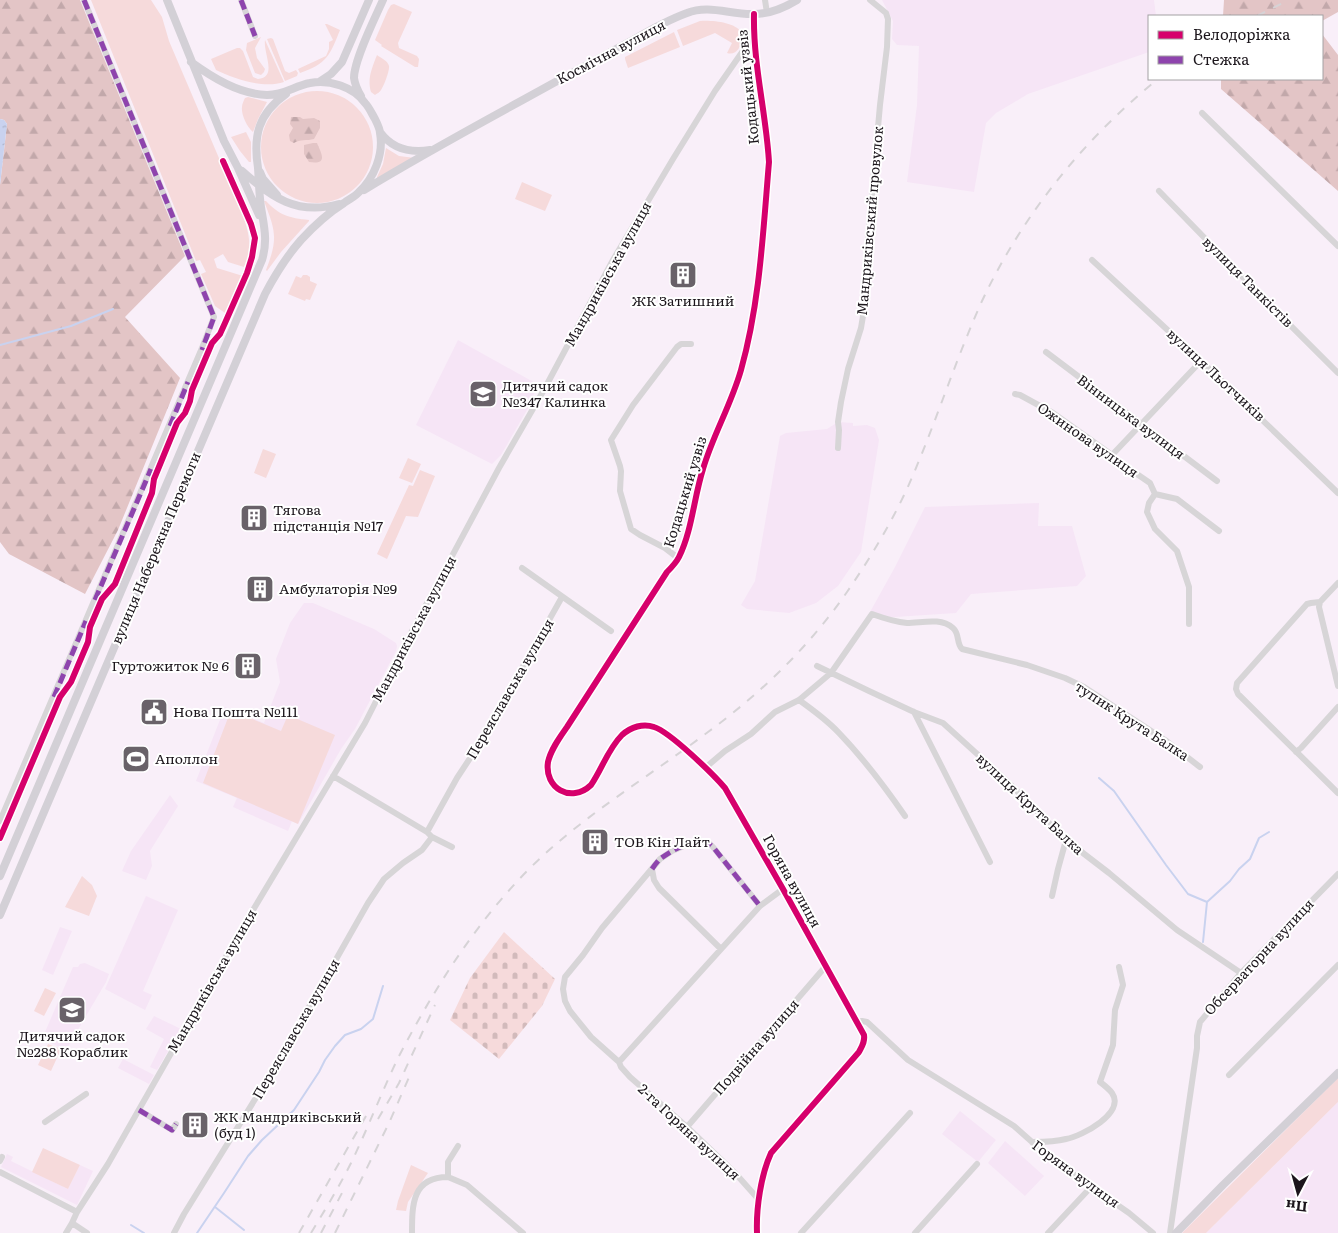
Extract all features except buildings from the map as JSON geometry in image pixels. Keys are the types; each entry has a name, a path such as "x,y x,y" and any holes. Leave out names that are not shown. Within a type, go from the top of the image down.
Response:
{"main road":[{"name":"вулиця Набережна Перемоги","path":"167,0 224,141 264,226"},
{"path":"318,82 331,74 342,62 369,0"},
{"path":"365,102 357,90 354,78 360,55 383,0"},
{"name":"Космічна вулиця","path":"358,194 617,48 687,13 698,9 707,9 754,14 767,13 797,0"},
{"name":"вулиця Набережна Перемоги","path":"0,915 269,286 281,266 301,240 319,222 358,194 367,184 376,166 380,146 380,132 365,102 355,93 330,83 318,82 309,83 276,94 265,95 243,91 217,80 191,62"},
{"name":"вулиця Набережна Перемоги","path":"0,876 259,268 265,251 266,237 256,159 256,140 262,122 269,110 277,100 289,91"},
{"name":"Космічна вулиця","path":"380,132 399,148 420,152 437,148"},
{"name":"вулиця Набережна Перемоги","path":"238,168 271,195 300,207 327,208 344,203"},
{"name":"вулиця Набережна Перемоги","path":"258,168 263,179 274,193 287,202"},
{"path":"82,685 96,691"},
{"path":"1176,1233 1338,1073"}],"street":[{"path":"0,821 206,340 214,317 84,0"},
{"path":"241,0 255,36"},
{"path":"765,0 767,13"},
{"name":"Мандриківський провулок","path":"838,448 838,422 841,402 864,310 867,250 887,47 888,19 886,13 870,0"},
{"name":"Кодацький узвіз","path":"696,760 660,729 647,725 634,728 622,736 614,745 591,785 586,790 571,794 557,788 552,782 548,768 548,760 552,751 678,558 687,535 702,470 731,400 741,369 759,277 768,162 768,145 756,69 754,14"},
{"name":"Мандриківська вулиця","path":"66,1233 77,1212 108,1164 247,919 365,723 499,468 547,384 613,260 715,91 754,35"},
{"path":"1202,113 1338,246"},
{"name":"вулиця Танкістів","path":"1159,191 1338,372"},
{"name":"вулиця Льотчиків","path":"1092,260 1201,360 1338,493"},
{"path":"678,558 631,528 620,491 620,466 611,440 677,347 681,344 691,344"},
{"name":"Вінницька вулиця","path":"1046,352 1217,481"},
{"path":"1112,455 1201,360"},
{"name":"Ожинова вулиця","path":"1015,394 1053,413 1112,455 1120,464 1150,483 1155,494"},
{"path":"1189,624 1189,587 1177,551 1155,529 1147,512 1149,503 1155,494 1177,499 1219,530"},
{"path":"522,568 612,631"},
{"path":"1338,583 1320,602 1319,607 1338,686"},
{"name":"Переяславська вулиця","path":"174,1233 275,1068 368,903 384,879 422,850 457,778 480,743 562,597"},
{"path":"1320,602 1307,604 1236,686 1236,692 1338,792"},
{"name":"тупик Крута Балка","path":"831,674 872,614 907,623 932,621 942,623 949,625 956,631 962,649 1027,665 1084,687 1165,740 1200,767"},
{"path":"705,768 725,751 751,734 775,712 799,700 831,674 817,666"},
{"name":"вулиця Крута Балка","path":"831,674 914,712 943,723 1008,782 1066,840 1178,930 1242,973"},
{"path":"799,700 838,732 883,784 905,816"},
{"path":"1296,752 1338,707"},
{"path":"914,712 990,862"},
{"name":"Горяна вулиця","path":"696,760 716,777 725,788 857,1022 867,1022 908,1060 1014,1126 1050,1158 1129,1213 1153,1233"},
{"path":"333,776 452,847"},
{"name":"2-га Горяна вулиця","path":"760,906 713,846 698,840 672,850 660,859 602,928 565,977 563,989 565,1001 570,1011 592,1037 619,1062 630,1077 687,1127 736,1174 760,1201"},
{"path":"1052,896 1066,840"},
{"path":"652,869 654,880 659,888 721,949"},
{"name":"Обсерваторна вулиця","path":"1170,1233 1197,1048 1197,1028 1242,973 1338,874"},
{"path":"619,1062 760,906 783,889"},
{"path":"1229,1075 1338,965"},
{"name":"Подвійна вулиця","path":"687,1127 825,967"},
{"path":"1032,1142 1065,1140 1075,1137 1104,1120 1114,1106 1112,1093 1100,1082 1113,1045 1115,1010 1123,985 1118,967"},
{"path":"757,1233 766,1163 771,1153 863,1046 864,1035 857,1022"},
{"path":"45,1122 86,1094"},
{"path":"139,1110 172,1130 176,1124"},
{"path":"801,1233 910,1113"},
{"path":"448,1176 448,1162 458,1146"},
{"path":"914,1233 977,1164"},
{"path":"0,1172 77,1212"},
{"path":"412,1233 412,1209 421,1185 430,1180 448,1176 467,1185 523,1233"},
{"path":"1048,1233 1091,1187"},
{"path":"72,1223 86,1233"}],"shaded area":[{"path":"882,0 1154,0 1156,15 1148,15 1148,52 1028,94 996,113 986,123 974,192 907,182 917,105 919,46 897,45 892,39 893,21"},
{"name":"Дитячий садок №347 Калинка","path":"458,340 537,384 531,403 501,455 492,464 416,425"},
{"path":"838,422 853,423 853,426 867,425 875,428 879,440 861,552 838,586 816,603 789,613 747,609 741,605 755,581 780,436 786,433 827,429"},
{"path":"1039,503 1038,526 1072,526 1086,576 1077,586 971,594 956,613 883,617 870,612 925,507"},
{"path":"304,603 313,603 374,629 396,643 397,646 355,729 341,749 298,824 292,821 288,831 233,807 237,798 196,781 225,707 264,723 280,682 276,659 290,623"},
{"path":"170,795 178,806 150,851 152,866 146,880 122,871 131,851"},
{"path":"146,896 178,910 143,991 152,995 145,1010 105,989"},
{"path":"60,927 72,931 53,975 42,970"},
{"name":"Дитячий садок №288 Кораблик","path":"85,963 109,974 66,1050 42,1039 73,967 78,967 80,964"},
{"path":"154,1016 181,1029 157,1070 150,1067 164,1039 146,1029"},
{"path":"123,1059 154,1075 149,1084 118,1068"},
{"path":"1338,1102 1338,1233 1206,1233"},
{"path":"960,1111 996,1140 978,1162 942,1134"},
{"path":"1005,1141 1044,1176 1025,1196 988,1163"},
{"path":"7,1154 13,1157 11,1161 68,1189 80,1165 93,1171 77,1205 1,1167"}],"green space":[{"path":"0,0 80,0 185,256 125,317 180,378 118,530 85,594 9,554 0,542 0,185 7,124 4,120 0,119"},
{"path":"91,0 151,0 162,17 169,41 242,212 248,232 249,253 244,267 228,262 223,254 214,259 217,268 243,276 225,313 215,306 201,274 206,272 200,260 196,261"},
{"path":"1224,0 1338,0 1338,12 1323,20 1323,15 1223,15"},
{"path":"394,4 412,12 398,43 399,48 417,56 419,59 418,67 381,46 375,40 388,10"},
{"path":"700,21 722,22 734,26 742,35 740,47 734,53 727,53 732,43 715,33 683,46 677,30"},
{"path":"325,24 340,30 330,52 322,62 300,73 298,69 326,56 329,42 333,40"},
{"path":"674,32 680,47 628,68 625,57"},
{"path":"1323,35 1338,55 1338,191 1221,89 1221,80 1323,80"},
{"path":"261,37 255,48 257,58 265,69 261,75 255,73 246,50 247,43"},
{"path":"271,38 285,71 289,73 296,70 297,76 285,81 267,39"},
{"path":"265,40 284,82 258,84 240,80 216,70 211,59 240,48 243,51 253,77 258,79 264,77 268,69"},
{"path":"377,55 387,63 389,68 382,88 375,95 371,92 370,83"},
{"path":"317,91 339,95 357,107 369,125 373,147 369,169 357,187 339,199 317,203 295,199 277,187 265,169 261,147 265,125 277,107 295,95"},
{"path":"248,97 267,102 253,132 242,114 242,105 245,98"},
{"path":"291,117 314,118 320,121 320,128 314,139 294,143 290,141 289,135 293,128 290,124"},
{"path":"246,132 251,142 251,162 240,151 231,137"},
{"path":"317,143 322,154 319,162 309,162 304,154 304,145"},
{"path":"386,148 399,156 415,158 377,180 383,164"},
{"path":"522,182 552,195 545,211 515,199"},
{"path":"264,201 285,215 309,220 267,271 274,243 274,235"},
{"path":"303,275 307,275 310,277 310,281 317,284 310,300 306,299 305,301 288,294 296,276 301,278"},
{"path":"263,449 276,454 266,478 254,473"},
{"path":"408,458 421,464 412,483 399,478"},
{"path":"420,470 435,476 418,517 406,516 387,559 377,554 409,485 413,486"},
{"path":"231,710 281,731 288,715 335,735 298,824 203,783"},
{"path":"82,876 92,885 97,896 89,916 65,907"},
{"path":"504,932 555,979 542,1006 499,1059 450,1020 470,978"},
{"path":"45,988 56,993 44,1016 34,1011"},
{"path":"48,1044 61,1049 51,1071 38,1065"},
{"path":"1338,1078 1338,1102 1206,1233 1182,1233"},
{"path":"43,1148 80,1165 68,1189 32,1172"},
{"path":"411,1165 428,1173 408,1202 406,1211 396,1210 398,1201"}],"water":[{"path":"0,119 4,120 7,124 0,185"}],"waterway":[{"path":"0,345 71,326 113,309"},
{"path":"1099,778 1114,791 1188,894 1207,902 1250,859 1259,838 1269,832"},
{"path":"1203,942 1207,902"},
{"path":"197,1233 248,1156 294,1110 335,1046 345,1035 361,1029 373,1019 383,986"},
{"path":"215,1207 244,1230"},
{"path":"131,1225 144,1233"}],"railway":[{"path":"1259,15 1289,0"},
{"path":"311,1233 351,1163 412,1031 441,982 490,912 528,870 570,832 728,717 765,685 817,632 847,592 886,530 906,491 982,301 1016,238 1036,208 1081,153 1105,127 1157,80"},
{"path":"378,1119 399,1083 435,1005"},
{"path":"335,1233 389,1123 410,1075"},
{"path":"299,1233 366,1116"},
{"path":"321,1233 342,1193"}],"marked path":[{"path":"84,0 214,317 202,350"},
{"path":"241,0 255,36"},
{"path":"170,426 188,382"},
{"path":"95,600 151,469"},
{"path":"54,697 86,621"},
{"path":"652,869 659,860 680,847 698,841 708,843 760,906"},
{"path":"139,1110 172,1130 176,1124"}],"cycle path":[{"path":"754,14 754,33 769,162 757,293 741,370 707,456 687,536 679,557 667,572 556,743 549,757 548,771 550,779 555,786 568,793 575,793 583,791 591,785 617,741 622,735 633,728 646,725 654,727 661,730 680,745 725,788 864,1035 864,1042 859,1052 771,1153 764,1171 760,1192 757,1233"},
{"path":"0,838 60,697 71,682 88,642 90,627 102,599 115,584 152,493 154,479 177,423 185,413 192,390 212,343 220,334 247,273 255,238 251,224 223,161"}],"place":[{"name":"ЖК Затишний","path":"683,275"},
{"name":"Дитячий садок №347 Калинка","path":"483,394"},
{"name":"Тягова пiдстанцiя №17","path":"254,518"},
{"name":"Амбулаторія №9","path":"260,589"},
{"name":"Гуртожиток № 6","path":"248,666"},
{"name":"Нова Пошта №111","path":"154,712"},
{"name":"Аполлон","path":"136,759"},
{"name":"ТОВ Кін Лайт","path":"595,842"},
{"name":"Дитячий садок №288 Кораблик","path":"72,1010"},
{"name":"ЖК Мандриківський (буд 1)","path":"195,1125"}]}
